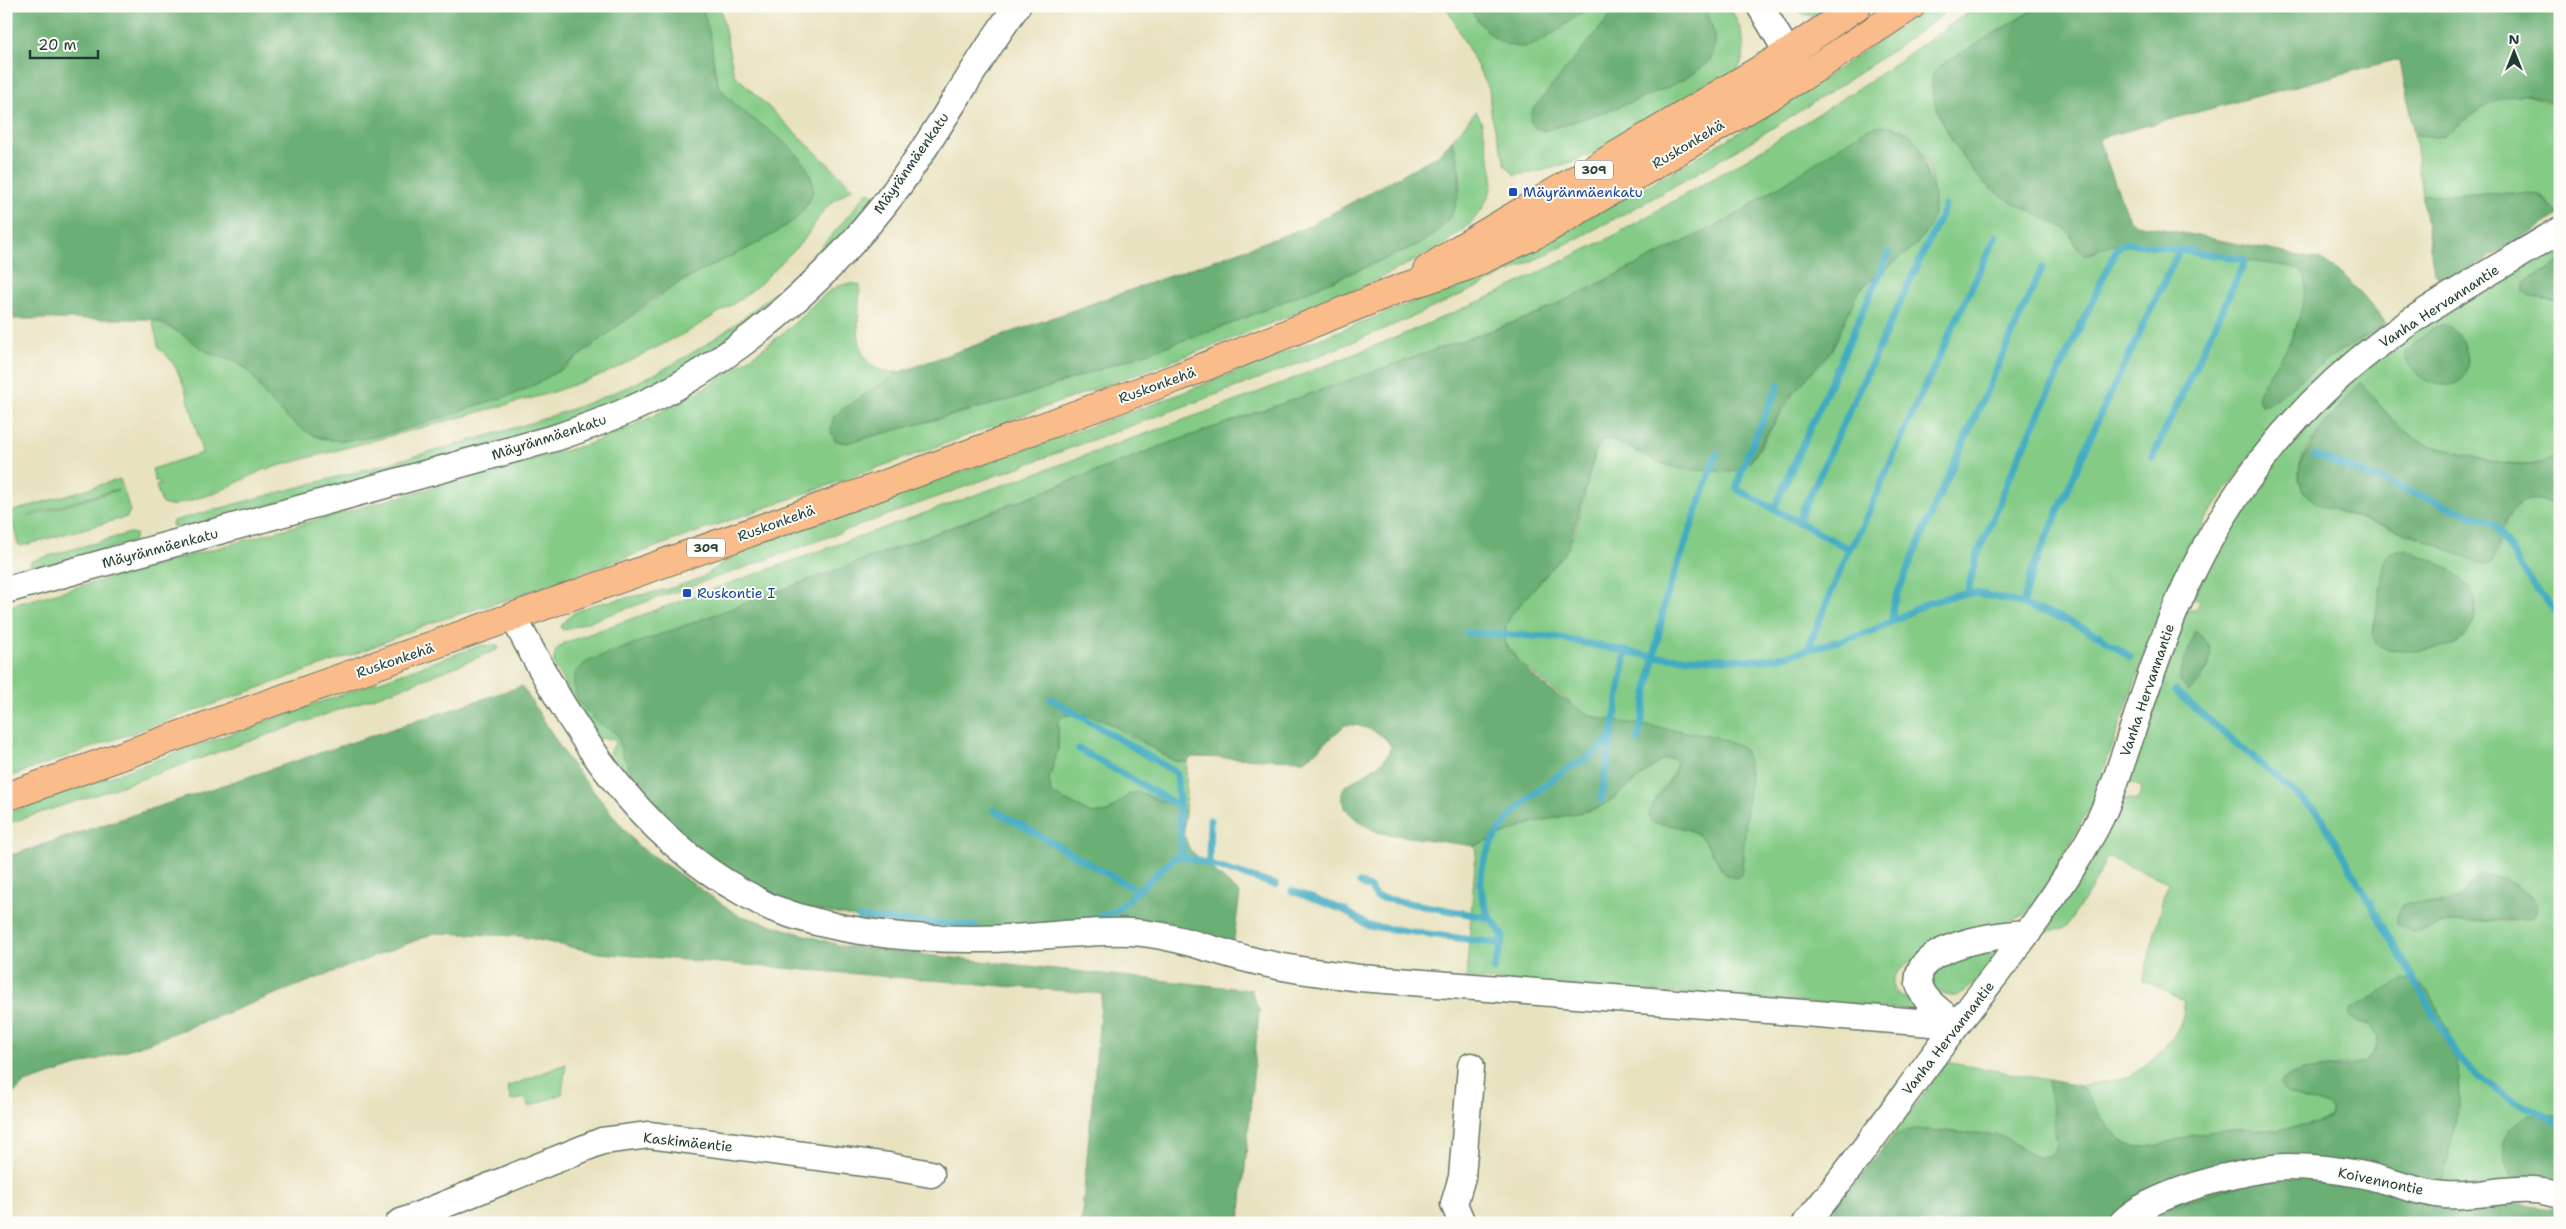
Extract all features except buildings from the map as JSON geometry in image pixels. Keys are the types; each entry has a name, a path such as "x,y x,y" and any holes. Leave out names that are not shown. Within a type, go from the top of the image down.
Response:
{"main road":[{"name":"Ruskonkehä","path":"1401,288 1459,249 1788,53 1857,6"},
{"name":"Ruskonkehä","path":"6,797 514,618 1179,377 1401,288 1468,266 1545,230 1802,77 1911,6"}],"street":[{"name":"Mäyränmäenkatu","path":"6,590 558,437 620,415 675,387 728,354 776,318 814,284 843,254 894,191 1017,6"},
{"path":"1760,6 1802,77"},
{"name":"Vanha Hervannantie","path":"1806,1223 1844,1178 2066,880 2093,833 2118,773 2160,651 2187,583 2216,525 2259,462 2317,397 2385,339 2454,293 2560,230"},
{"path":"514,618 592,753 632,802 676,847 721,881 774,909 825,924 881,933 971,939 1129,932 1162,935 1246,959 1293,970 1360,978 1957,1025"},
{"path":"1957,1025 1926,998 1919,980 1922,969 1930,960 1946,950 1973,940 2005,934 2028,933"},
{"path":"1458,1213 1471,1066"},
{"name":"Kaskimäentie","path":"399,1223 602,1141 648,1135 888,1166 931,1174"},
{"name":"Koivennontie","path":"2122,1223 2132,1212 2206,1180 2287,1166 2358,1174 2442,1195 2512,1189 2543,1189 2560,1195"}],"green space":[{"path":"6,6 702,6 711,40 716,78 721,89 731,101 788,145 800,157 809,171 813,191 807,205 794,220 781,230 678,283 640,309 585,352 526,389 425,423 385,434 348,440 323,438 305,430 279,411 245,368 208,352 168,325 152,319 6,319"},
{"path":"702,6 720,6 734,74 853,188 832,202 803,241 763,281 741,299 689,331 604,374 547,394 263,470 216,493 171,506 162,504 156,486 160,485 159,481 155,481 152,469 202,453 182,381 168,356 159,349 152,319 190,338 208,352 233,361 245,368 314,436 332,440 435,419 524,390 566,367 593,344 677,284 773,234 796,219 732,102 719,87"},
{"path":"1446,6 1469,6 1480,23 1496,38 1514,46 1524,46 1534,44 1591,6 1623,6 1617,10 1542,131 1654,93 1699,69 1712,58 1705,6 1729,6 1743,38 1743,55 1737,71 1630,135 1572,162 1515,175 1506,166 1491,114 1489,89"},
{"path":"1469,6 1591,6 1543,40 1529,46 1519,47 1501,42 1493,36 1479,22"},
{"path":"1623,6 1705,6 1715,43 1713,54 1704,66 1687,78 1638,100 1548,130 1535,128 1530,120 1533,109 1610,16"},
{"path":"1789,6 1839,6 1826,13 1814,16 1803,14"},
{"path":"1930,6 1952,6 1905,42 1814,102 1679,184 1610,221 1471,290 1400,322 1253,381 749,566 565,630 561,629 561,626 573,613 592,605 669,589 701,578 745,549 1159,402 1459,284 1674,171 1785,105"},
{"path":"1977,6 2040,6 1996,32 1990,188 2064,228 2070,234 2078,250 2091,254 2100,247 2114,244 2289,266 2300,269 2305,278 2304,304 2294,333 2275,367 2329,358 2387,324 2244,465 2209,514 2179,570 2148,645 2093,801 2051,878 2024,915 1918,957 1907,964 1897,974 1893,985 1900,995 1917,1005 1915,1010 1466,979 1476,851 1474,846 1532,823 1595,809 1607,803 1662,760 1673,758 1677,762 1654,823 1680,827 1696,834 1709,847 1722,870 1750,774 1580,711 1520,663 1505,642 1506,626 1511,615 1574,535 1596,450 1602,440 1611,439 1661,463 1680,469 1750,462 1755,456 1858,292 1871,278 1915,246 1928,228 1934,203 1930,174 1926,160 1919,147 1901,129 1772,190 1730,219 1535,315 1164,445 576,671 573,682 618,735 622,754 652,810 609,752 615,744 615,739 597,738 553,664 556,650 564,643 1239,400 1397,337 1494,295 1615,235 1750,157 1867,83"},
{"path":"2040,6 2560,6 2560,106 2534,96 2511,96 2489,104 2445,135 2430,137 2414,134 2400,61 2394,60 2100,138 2099,142 2130,221 2136,224 2321,260 2345,276 2387,324 2329,358 2270,403 2261,405 2257,398 2259,392 2288,346 2300,315 2306,285 2305,277 2300,269 2289,266 2114,244 2082,254 2070,234 2064,228 1999,194 1981,180 1960,153 1941,120 1932,88 1933,76 1936,71 1949,60"},
{"path":"2524,94 2560,106 2560,214 2542,197 2527,193 2422,195 2414,134 2438,136 2447,133 2491,102 2504,97"},
{"path":"1476,111 1482,123 1493,175 1491,190 1481,211 1470,224 1439,248 1364,286 1213,346 930,449 512,598 430,623 365,650 6,778 6,607 589,444 668,408 718,379 766,346 789,328 822,297 840,286 860,285 858,329 864,355 871,365 883,371 900,372 834,416 831,433 839,442 847,443 1023,396 1233,323 1415,246 1454,209 1461,185 1459,163 1452,140"},
{"path":"1882,125 1891,126 1909,133 1919,146 1934,194 1934,213 1928,229 1912,249 1862,287 1854,300 1832,350 1788,399 1750,462 1736,471 1728,472 1680,469 1661,463 1611,439 1602,440 1596,450 1568,549 1511,615 1506,626 1505,642 1520,664 1545,686 1586,713 1597,718 1713,736 1741,747 1746,753 1750,774 1742,869 1741,875 1736,878 1727,876 1706,843 1693,832 1684,828 1654,823 1650,820 1649,814 1652,807 1672,777 1675,769 1677,762 1673,758 1662,760 1607,803 1595,809 1532,823 1474,846 1380,833 1351,815 1342,801 1345,786 1379,765 1391,747 1384,737 1364,727 1345,725 1304,760 1192,757 1187,762 1174,761 1116,726 1098,718 1082,714 1068,714 1058,721 1058,749 1049,779 1051,793 1092,814 1108,812 1128,795 1137,792 1182,809 1185,813 1184,834 1189,849 1240,894 1233,945 881,922 798,907 750,885 711,861 652,810 622,754 618,735 600,724 584,708 575,692 575,676 588,661 945,530 1164,445 1535,315 1730,219 1868,128"},
{"path":"1452,140 1459,173 1457,202 1443,226 1415,246 1233,323 1023,396 847,443 835,440 833,436 832,424 841,410 900,372 1307,227 1438,155"},
{"path":"866,193 872,193 873,195 854,225 776,305 669,378 570,422 178,530 172,525 173,521 420,455 519,426 581,406 642,380 700,348 770,297 810,259"},
{"path":"2527,193 2542,197 2559,215 2444,285 2434,272 2422,195"},
{"path":"2560,243 2560,262 2525,283 2531,297 2560,301 2560,454 2548,461 2522,465 2493,462 2434,447 2405,432 2361,382 2317,433 2304,455 2299,472 2303,492 2338,512 2413,535 2483,564 2498,552 2504,526 2515,507 2523,502 2533,500 2545,501 2560,508 2560,1117 2556,1115 2514,1185 2440,1189 2458,1107 2460,1086 2422,983 2402,980 2354,1022 2372,1027 2378,1036 2377,1046 2371,1056 2363,1063 2305,1071 2282,1080 2286,1093 2329,1106 2332,1110 2330,1117 2317,1123 2302,1126 2202,1133 2148,1147 2131,1146 2124,1143 2110,1130 2081,1086 2131,1075 2159,1053 2168,1043 2181,1022 2184,1011 2183,1000 2143,980 2168,882 2107,857 2095,883 2067,926 2063,929 2043,932 2121,798 2138,800 2142,787 2128,782 2167,658 2188,610 2196,610 2199,602 2193,597 2212,558 2258,486 2311,421 2341,391 2373,362 2407,336","holes":["2390,553 2373,633 2385,560","2210,648 2209,666 2195,687","2490,876 2503,880 2534,897 2510,921 2451,922 2410,932 2423,902 2443,902 2466,892"]},
{"path":"2560,262 2560,301 2531,297 2523,291 2525,283"},
{"path":"2443,324 2456,331 2460,337 2464,344 2468,362 2466,375 2458,382 2447,385 2434,384 2422,377 2411,367 2404,353 2433,328"},
{"path":"2361,382 2397,424 2414,438 2434,447 2493,462 2522,465 2548,461 2560,454 2560,508 2536,500 2522,502 2515,507 2503,526 2492,562 2483,564 2413,535 2317,504 2303,492 2299,478 2300,464 2322,427"},
{"path":"120,479 130,510 127,517 21,546 18,544 10,512","holes":["118,490 28,517 29,515"]},
{"path":"130,533 136,534 133,542 39,568 30,564 31,561"},
{"path":"2406,549 2431,559 2456,574 2473,595 2476,607 2473,621 2467,633 2458,642 2442,647 2395,651 2380,647 2374,639 2373,633 2385,560 2390,553"},
{"path":"2195,631 2209,645 2211,651 2206,671 2189,692 2180,682 2180,674"},
{"path":"482,645 498,646 499,649 404,687 107,791 6,824 6,814"},
{"path":"522,686 569,761 637,845 738,915 842,946 1251,990 1259,1011 1240,1223 1081,1223 1102,994 599,953 519,936 435,933 148,1043 25,1083 6,1100 6,857"},
{"path":"1083,713 1098,717 1174,761 1187,762 1185,813 1182,809 1142,793 1128,795 1108,812 1092,814 1051,793 1049,779 1058,749 1058,721 1064,716"},
{"path":"2482,875 2506,881 2522,889 2538,905 2535,915 2528,919 2451,922 2418,932 2410,932 2397,923 2398,912 2402,906 2408,903 2437,904 2453,901"},
{"path":"1977,943 2003,947 1980,978 1965,991 1957,995 1950,996 1933,986 1932,974"},
{"path":"2402,979 2421,984 2427,991 2449,1033 2456,1056 2459,1098 2452,1140 2440,1189 2317,1161 2116,1223 1823,1223 1892,1137 1905,1131 1918,1129 1996,1135 2010,1140 2037,1157 2051,1156 2057,1145 2048,1080 2081,1086 2110,1130 2124,1143 2131,1146 2148,1147 2217,1131 2286,1128 2317,1123 2330,1117 2332,1110 2329,1106 2286,1093 2281,1088 2281,1083 2299,1072 2353,1066 2366,1061 2377,1047 2377,1034 2372,1028 2352,1019 2349,1016 2350,1010"},
{"path":"1946,1062 2048,1080 2057,1127 2058,1146 2056,1152 2049,1157 2039,1159 2019,1148 1990,1139 1937,1130 1905,1132 1892,1137"},
{"path":"566,1064 562,1094 529,1107 525,1098 511,1101 507,1087"},
{"path":"2529,1115 2556,1115 2560,1117 2560,1189 2514,1185 2503,1153 2503,1145 2509,1129"},
{"path":"2317,1176 2560,1209 2560,1223 2133,1223 2203,1189"}],"waterway":[{"path":"1798,521 1945,206"},
{"path":"1849,549 1858,536 1911,416 1996,236"},
{"path":"1967,594 1976,557 2001,501 2003,491 2117,248 2122,244 2131,243 2243,259 2244,263 2152,458"},
{"path":"2023,605 2032,571 2102,411 2180,249"},
{"path":"1774,508 1889,253"},
{"path":"1892,619 1893,604 1928,521 2042,268"},
{"path":"1779,384 1745,460 1737,486 1738,490 1849,549 1808,648"},
{"path":"1638,741 1665,601 1717,453"},
{"path":"2315,455 2494,524 2532,584 2560,616"},
{"path":"1467,633 1554,637 1654,657 1762,660 1785,656 1868,633 1930,602 1956,595 1976,593 2008,600 2057,616 2100,636 2130,657"},
{"path":"1601,800 1626,652"},
{"path":"2175,691 2321,817 2457,1055 2479,1077 2504,1095 2560,1123"},
{"path":"1051,699 1177,773 1182,856 1276,885"},
{"path":"1494,970 1503,939 1488,913 1482,895 1482,867 1488,851 1497,835 1522,805 1564,771 1600,749 1612,735"},
{"path":"1079,749 1179,806"},
{"path":"994,810 1136,890"},
{"path":"1209,864 1210,820"},
{"path":"1083,921 1107,915 1117,910 1174,858 1182,856"},
{"path":"1360,883 1371,889 1376,897 1490,918"},
{"path":"1292,891 1344,910 1369,926 1502,944"},
{"path":"859,918 975,926"}],"place":[{"name":"Mäyränmäenkatu","path":"1513,192"},
{"name":"Ruskontie I","path":"687,593"}]}
